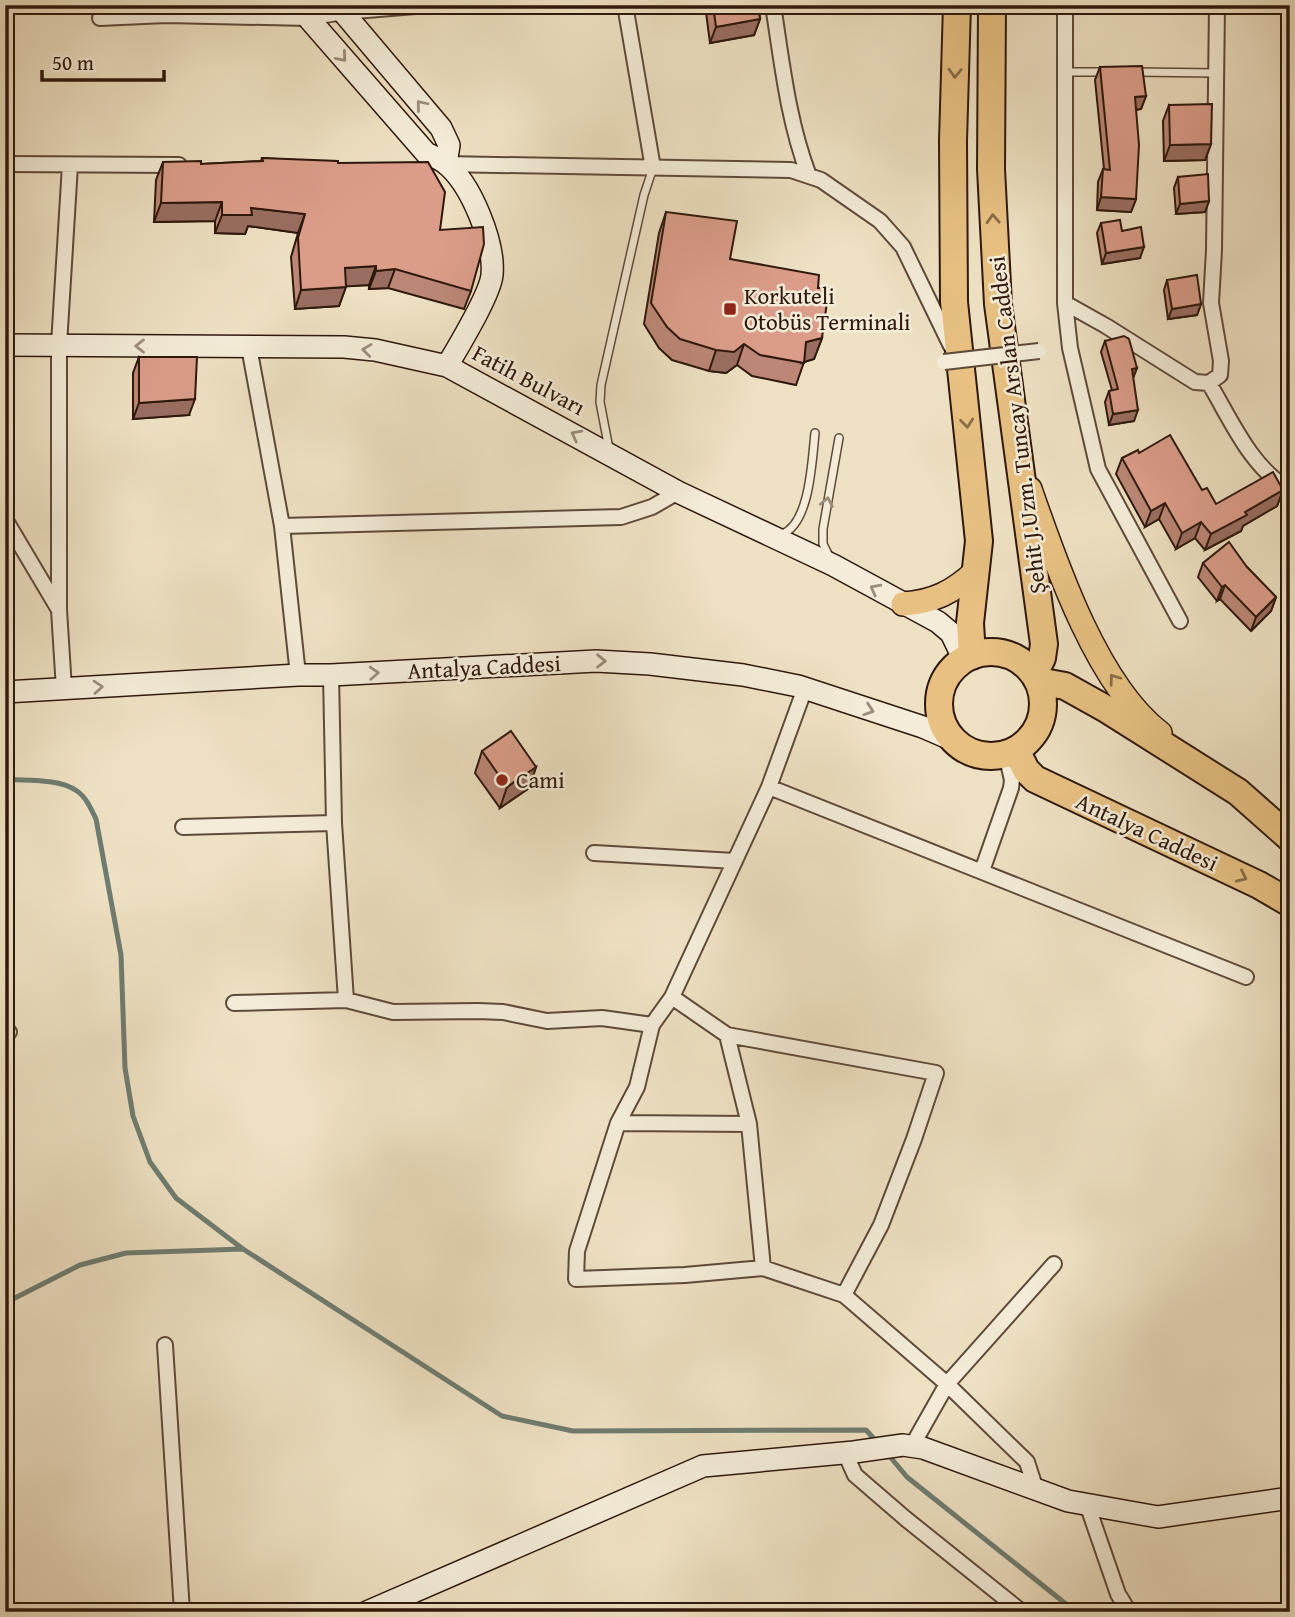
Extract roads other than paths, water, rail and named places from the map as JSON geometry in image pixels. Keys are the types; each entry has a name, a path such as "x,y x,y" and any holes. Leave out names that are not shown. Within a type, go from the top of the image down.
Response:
{"highway":[{"name":"Şehit J.Uzm. Tuncay Arslan Caddesi","path":"957,5 953,141 953,366 979,541 968,658"},
{"name":"Şehit J.Uzm. Tuncay Arslan Caddesi","path":"992,5 991,169 998,304 1044,644 1036,677"},
{"path":"989,652 1006,654 1021,662 1036,677 1043,698 1042,716 1030,739 1011,752 991,756 974,753 953,740 941,718 939,701 947,677 968,658 989,652"},
{"path":"1036,677 1065,686 1235,790 1290,838"},
{"name":"Antalya Caddesi","path":"1011,752 1035,779 1290,902"}],"main road":[{"path":"340,8 441,128 449,145 446,164"},
{"path":"302,11 426,153 446,164 464,186 489,240 492,277 469,330 447,366"},
{"name":"Fatih Bulvarı","path":"5,345 344,347 375,350 447,366 678,492 833,565 938,622 951,633 968,658"},
{"path":"1018,453 1049,542 1096,653 1144,721 1235,790"},
{"path":"903,604 923,603 944,596 976,571"},
{"name":"Antalya Caddesi","path":"5,692 596,661 650,664 743,675 804,688 923,727 953,740"},
{"path":"367,1612 703,1466 907,1446 923,1448 1036,1490 1087,1504 1158,1517 1290,1498"}],"street":[{"path":"100,18 427,5"},
{"path":"625,5 653,167"},
{"path":"774,5 791,114 809,176"},
{"path":"1065,5 1065,303 1070,348 1098,469 1180,621"},
{"path":"1065,303 1195,382 1209,383 1220,375 1221,361 1211,303 1217,5"},
{"path":"5,164 200,165"},
{"path":"64,689 59,610 59,345 71,164"},
{"path":"419,164 791,170 821,180 880,221 903,247 953,366 1039,351"},
{"path":"249,347 282,526 298,675"},
{"path":"1209,383 1251,453 1277,483 1290,490"},
{"path":"282,526 621,517 652,507 678,492"},
{"path":"5,519 59,610"},
{"path":"331,675 334,823 346,1000"},
{"path":"804,688 769,787 672,997 652,1025 636,1087 618,1123 577,1251 576,1279 685,1275 763,1268 844,1295 947,1384 1027,1462 1036,1490"},
{"path":"982,872 1011,788 1011,752"},
{"path":"769,787 1246,976"},
{"path":"183,827 334,823"},
{"path":"594,853 735,861"},
{"path":"672,997 727,1035 936,1073 881,1225 844,1295"},
{"path":"234,1003 346,1000 393,1012 491,1012 547,1021 602,1018 652,1025"},
{"path":"727,1035 749,1124 763,1268"},
{"path":"618,1123 749,1124"},
{"path":"907,1446 947,1384 1054,1264"},
{"path":"165,1345 182,1612"},
{"path":"850,1453 855,1475 1022,1612"},
{"path":"1087,1504 1118,1594 1129,1612"}],"lane":[{"path":"1065,72 1216,73"},
{"path":"609,453 600,402 601,385 653,167"},
{"path":"771,537 786,533 796,524 803,512 815,433"},
{"path":"833,565 824,544 823,529 839,438"}],"waterway":[{"path":"5,779 52,782 70,787 83,796 92,811 96,819 121,955 125,1068 133,1116 150,1162 176,1198 243,1249 502,1416 573,1431 866,1430 877,1442"},
{"path":"5,1303 80,1265 126,1253 243,1249"},
{"path":"886,1452 907,1477 1076,1612"}],"place":[{"name":"Korkuteli Otobüs Terminali","path":"730,309"},
{"name":"Cami","path":"502,780"}]}
